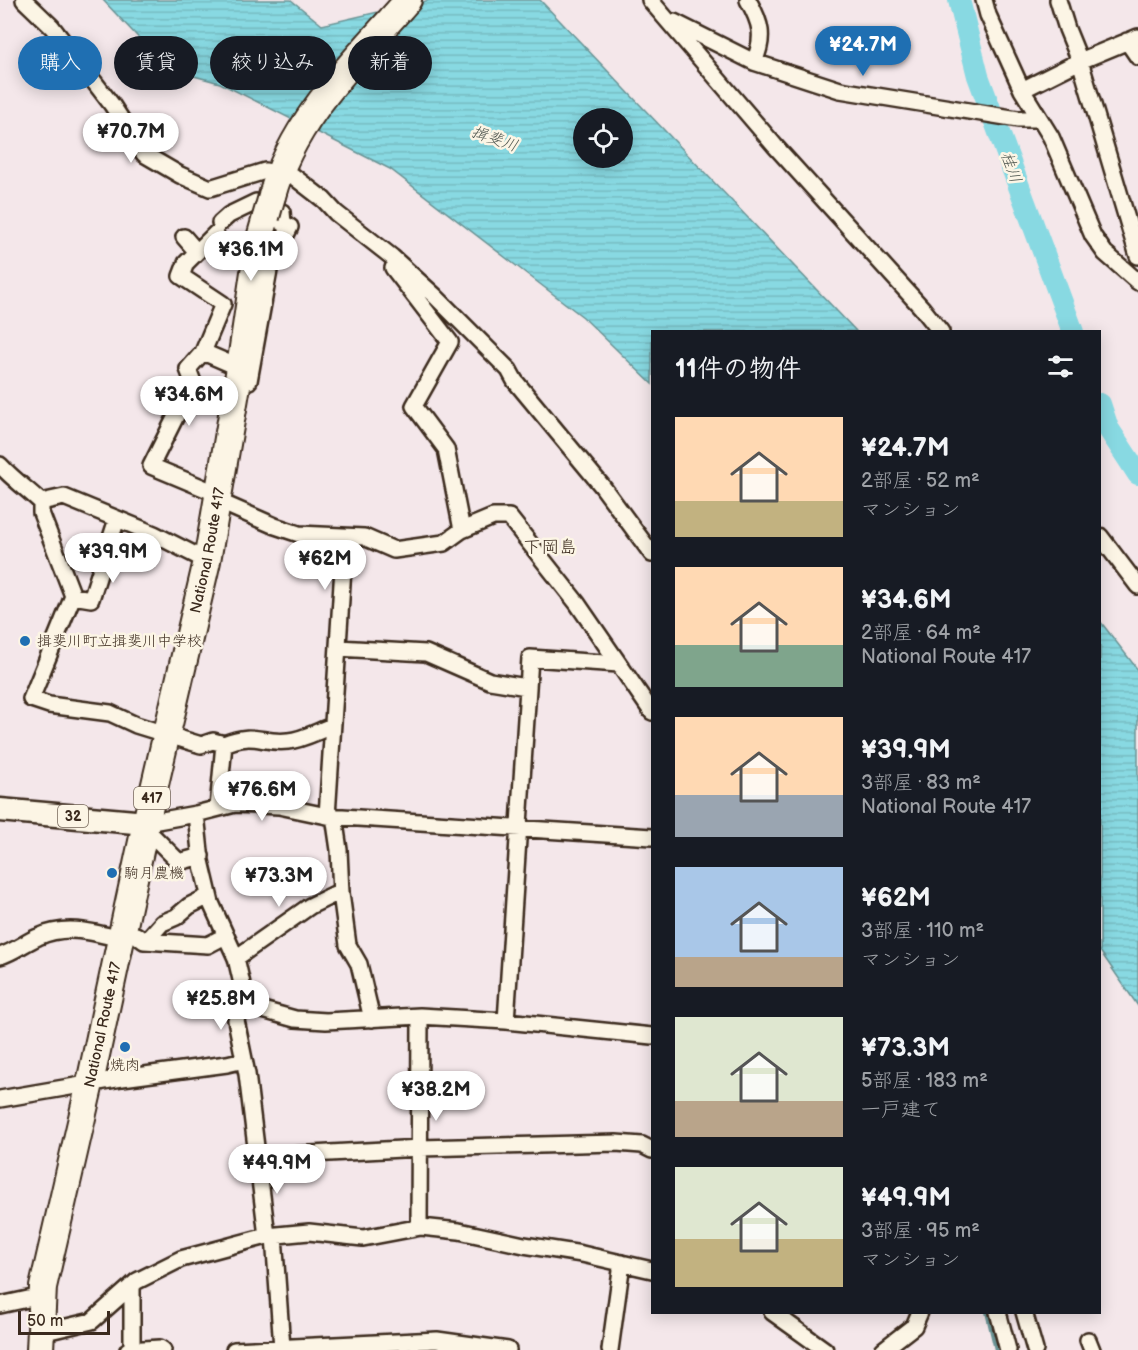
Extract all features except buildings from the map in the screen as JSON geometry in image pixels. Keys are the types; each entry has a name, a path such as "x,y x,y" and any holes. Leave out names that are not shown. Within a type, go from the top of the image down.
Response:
{"highway":[{"name":"National Route 417","path":"40,1341 43,1287 90,1083 130,938 145,828 207,561 236,393 254,268 272,195 291,150 316,105 408,0"}],"main road":[{"name":"32","path":"0,810 145,828"}],"street":[{"path":"24,0 52,27 112,105 144,154 180,175 210,188 265,171 272,195 293,176 392,257 435,296 509,370 515,381 602,486 651,553"},
{"path":"650,0 775,146 939,330"},
{"path":"748,0 759,19 761,46 754,62"},
{"path":"984,0 988,15 1022,90 1051,137 1093,236 1105,253 1138,282"},
{"path":"1058,0 1080,61 1138,256"},
{"path":"667,18 754,62 840,90 1018,119 1039,119"},
{"path":"1022,90 1080,61 1132,39 1138,57"},
{"path":"236,393 248,386 270,266 290,227 283,223 282,212 256,202 230,215 186,263 182,276 223,304 203,352 188,369 193,382 151,465 275,526 299,534 364,537 394,550 444,543 462,530 493,517 509,517 577,603 651,711"},
{"path":"184,237 196,252"},
{"path":"373,243 450,342 414,406 446,449 462,530"},
{"path":"203,352 240,368"},
{"path":"0,465 16,482 42,502"},
{"path":"42,502 64,497 154,534 207,561"},
{"path":"42,502 41,513 73,596 31,699 49,705 110,713 136,725 201,745 213,741 224,744 237,738 252,737 287,741 332,726"},
{"path":"73,596 91,599 117,519"},
{"path":"345,537 332,726 331,816 339,850 341,891 348,945 359,964 372,1018"},
{"path":"1101,537 1138,586"},
{"path":"339,648 426,653 490,681 527,687"},
{"path":"506,1021 530,658 619,664"},
{"path":"218,808 224,744"},
{"path":"201,856 179,862 145,828 235,804 279,806 331,816 651,837"},
{"path":"196,814 209,897 236,958 242,984 241,1005 236,1020 248,1074 257,1157 270,1236 282,1348"},
{"path":"236,958 310,906 341,891"},
{"path":"130,938 176,917 189,906 209,897"},
{"path":"0,956 12,953 38,937 66,929 208,945 225,936"},
{"path":"241,1005 295,1019 326,1021 420,1016 506,1021 651,1036"},
{"path":"419,1227 420,1016"},
{"path":"0,1100 90,1083 227,1064 244,1059"},
{"path":"257,1157 420,1148 616,1143 642,1145 651,1150"},
{"path":"40,1341 92,1321 132,1286 181,1258 270,1236 309,1232 363,1238 419,1227 459,1231 651,1270"},
{"path":"610,1350 622,1263"},
{"path":"132,1286 131,1350 160,1348 164,1350"},
{"path":"0,1305 42,1296"},
{"path":"775,1314 825,1350"},
{"path":"883,1350 914,1326 919,1314"},
{"path":"999,1314 1008,1350"},
{"path":"1025,1314 1035,1350"},
{"path":"234,1350 437,1340 508,1350"}],"water":[{"name":"揖斐川","path":"103,0 291,0 322,25 430,0 540,0 855,330 651,330 651,383 583,317 390,169 234,90 336,90 336,36 210,36 210,80 198,77 198,36 137,36"},
{"path":"1101,622 1138,670 1138,1006 1101,952"}],"waterway":[{"name":"桂川","path":"959,0 978,76 1072,330"},
{"name":"桂川","path":"1101,407 1108,428 1138,474"},
{"path":"987,1314 996,1350"}],"place":[{"name":"揖斐川町立揖斐川中学校","path":"25,641"},
{"name":"駒月農機","path":"112,873"},
{"name":"焼肉","path":"125,1047"}],"district":[{"name":"下岡島","path":"550,547"}]}
